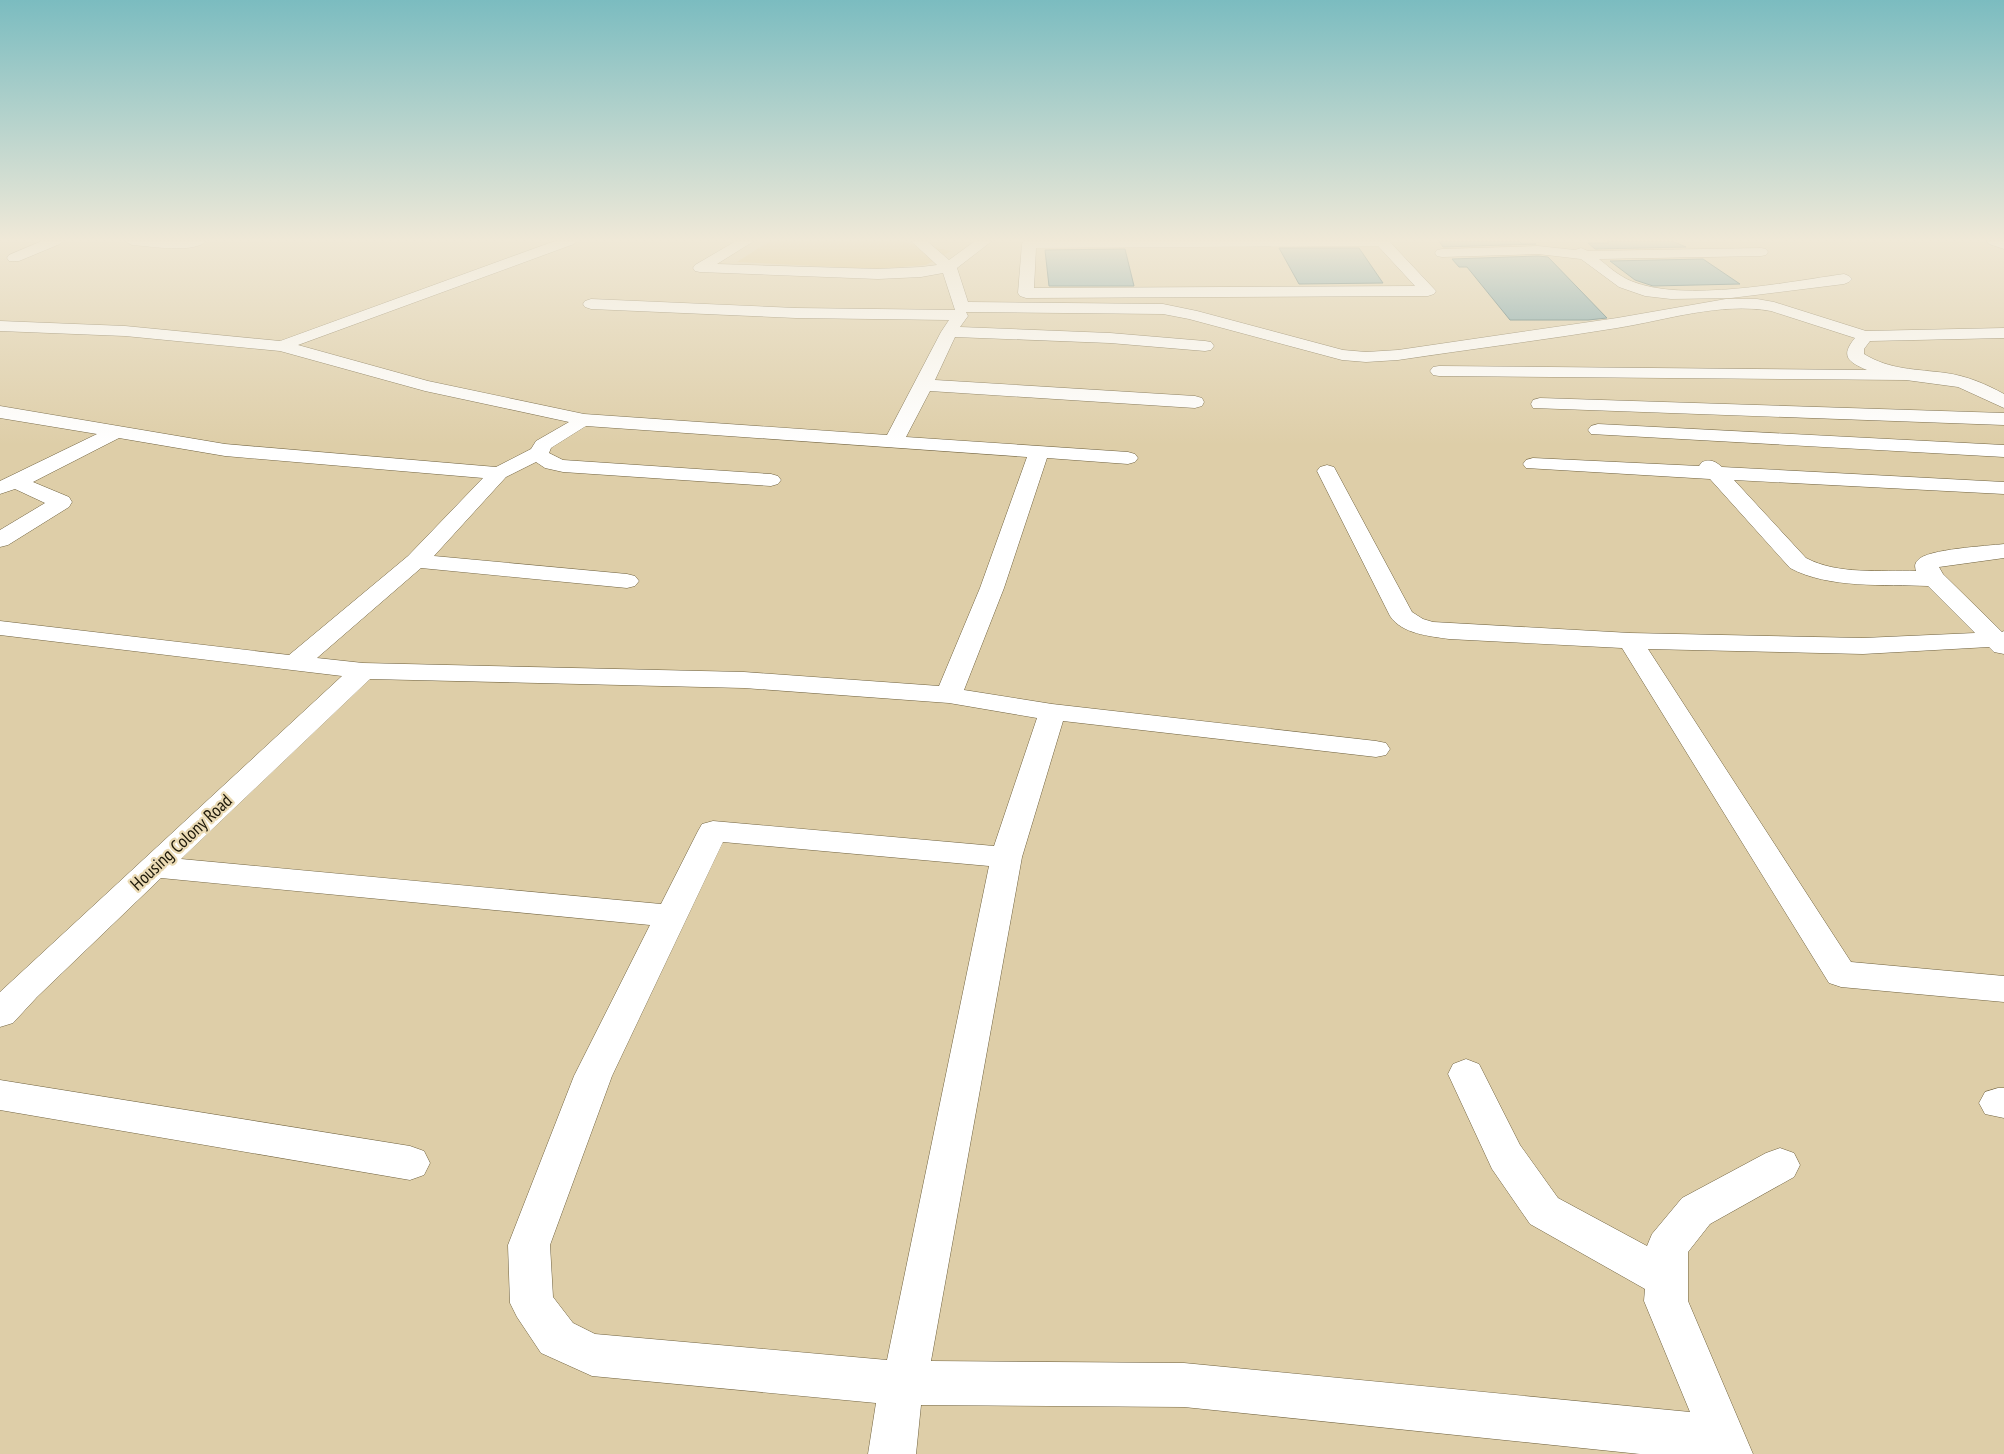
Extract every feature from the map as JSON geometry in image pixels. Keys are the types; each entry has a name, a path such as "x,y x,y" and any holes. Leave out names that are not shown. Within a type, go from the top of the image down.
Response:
{"street":[{"path":"281,346 383,309"},
{"path":"690,309 796,314 960,315 949,332 924,385 894,441"},
{"path":"1148,309 1163,309 1191,314 1254,332 1355,356 1381,356 1417,352 1617,323 1698,309"},
{"path":"1780,309 1865,336 2004,333"},
{"path":"0,326 126,331 281,346 425,386 570,416 581,420 1128,458"},
{"path":"949,332 1110,338 1205,346"},
{"path":"1865,336 1854,349 1855,356 1866,364 1901,376"},
{"path":"1439,371 1942,378 1963,382 2004,402"},
{"path":"924,385 1195,402"},
{"path":"1540,404 2004,419"},
{"path":"0,412 225,450 499,473"},
{"path":"295,664 416,561 499,473 539,453 543,445 577,425 581,420"},
{"path":"1598,430 2004,451"},
{"path":"8,485 116,432"},
{"path":"1683,434 1798,563 1813,571 1834,575 1935,579"},
{"path":"949,695 992,588 1039,451"},
{"path":"539,453 543,459 563,466 771,480"},
{"path":"1533,464 2004,488"},
{"path":"1327,471 1402,616 1414,624 1429,629 1473,634 1630,641 1863,646 2001,642"},
{"path":"0,540 61,502 8,485"},
{"path":"2001,642 1935,579 1927,570 1927,563 1940,558 2004,551"},
{"path":"416,561 627,581"},
{"path":"0,628 363,671 744,680 949,695 1052,712 1376,749"},
{"path":"1630,641 1841,974 2004,990"},
{"name":"Housing Colony Road","path":"0,1014 363,671"},
{"path":"892,1454 901,1383 905,1382 1006,857 1052,712"},
{"path":"1006,857 713,831 592,1076 529,1245 532,1304 557,1338 592,1356 901,1383 1184,1385 1726,1447 1666,1301 1667,1247 1696,1212 1780,1165"},
{"path":"154,867 671,916"},
{"path":"1466,1074 1506,1157 1544,1212 1667,1279"},
{"path":"0,1095 410,1163"}],"building":[{"path":"1501,309 1598,309 1607,318 1588,320 1510,320"}]}
